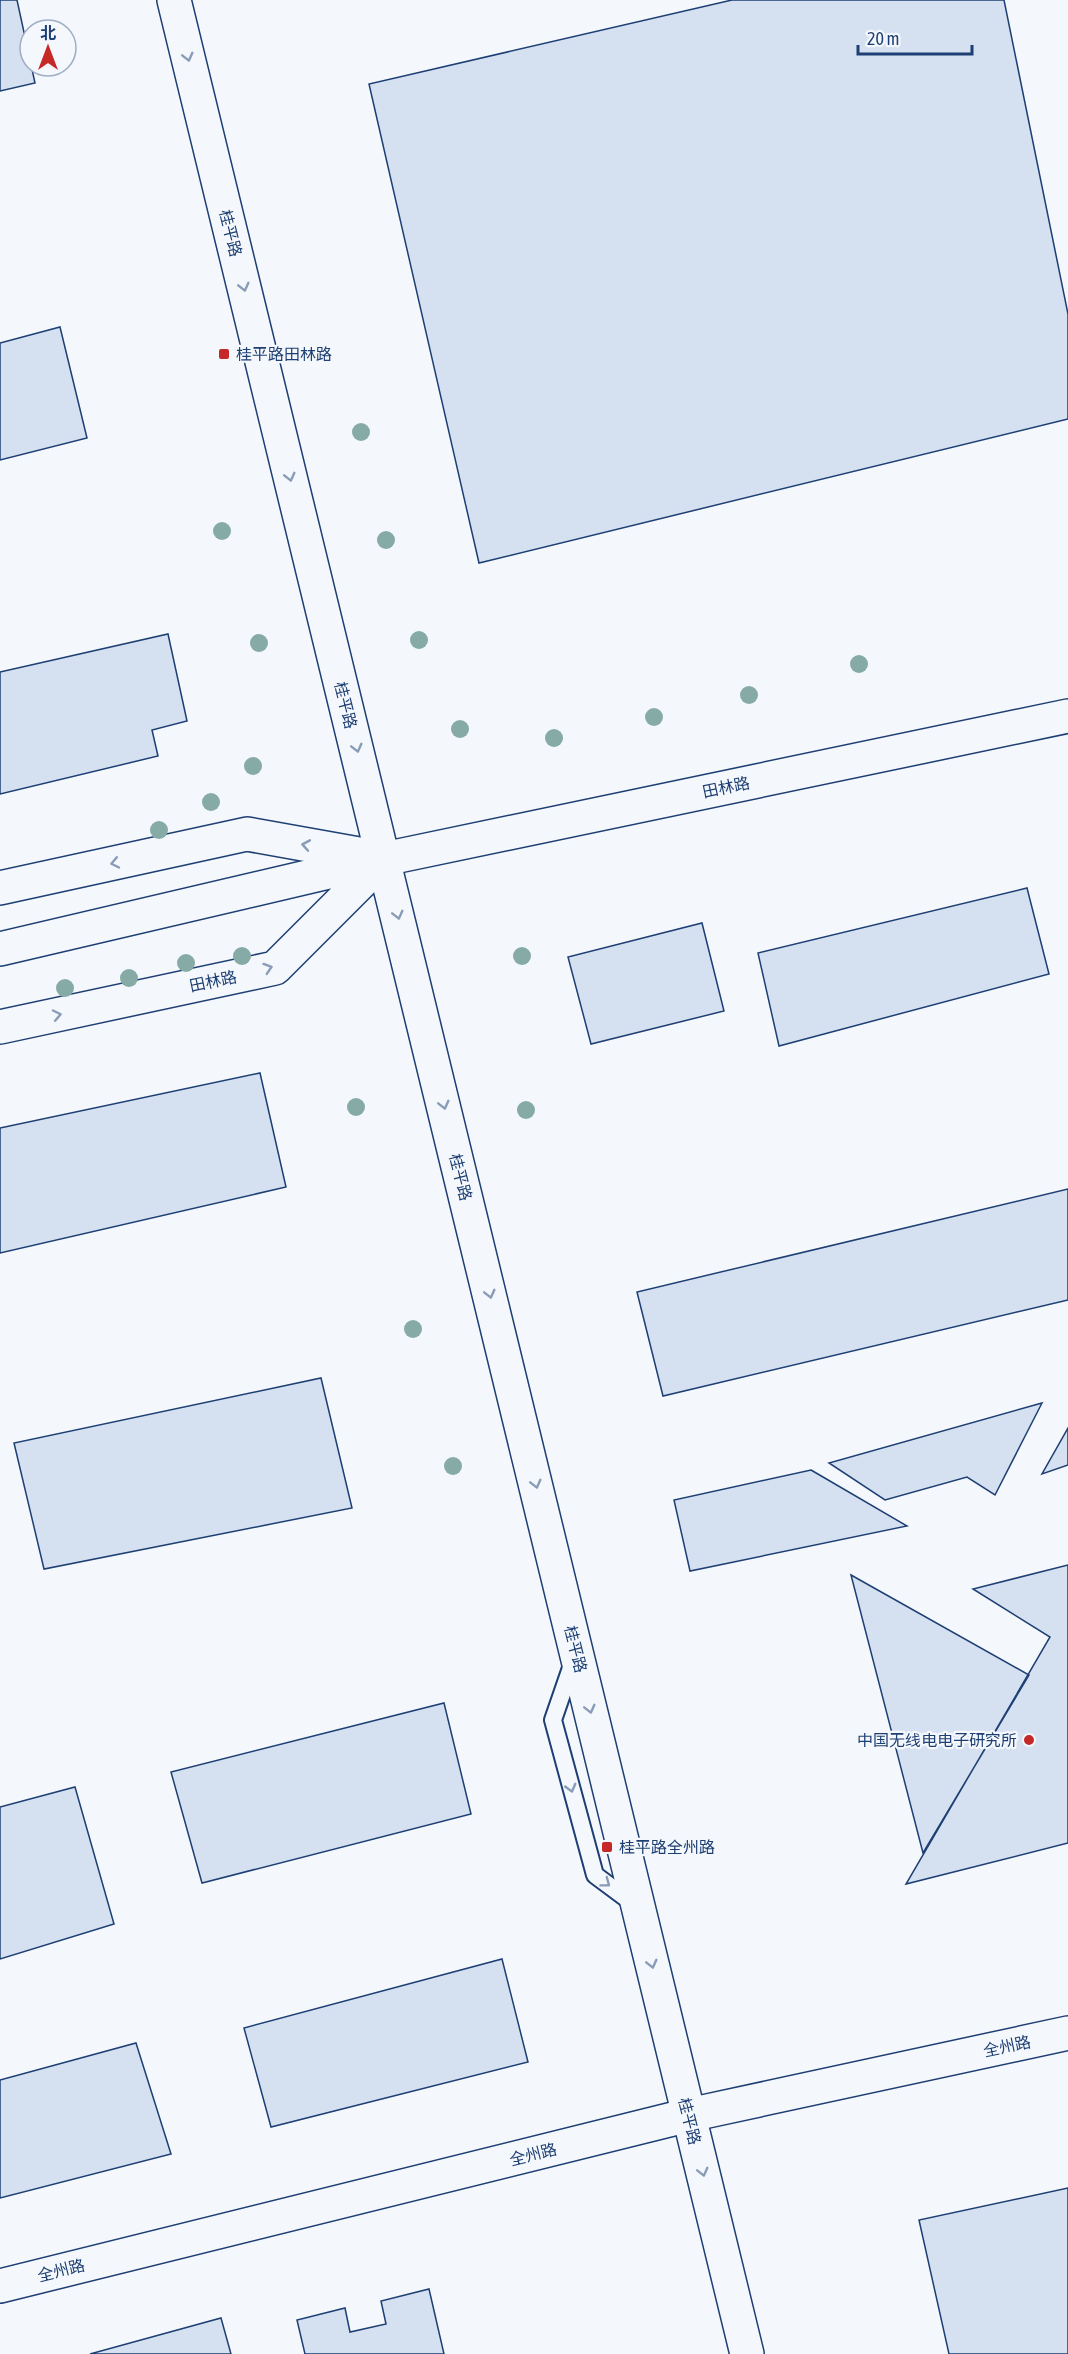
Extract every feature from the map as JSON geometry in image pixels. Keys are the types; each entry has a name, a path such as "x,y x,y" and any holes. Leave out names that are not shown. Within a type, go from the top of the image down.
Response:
{"street":[{"name":"桂平路","path":"174,0 747,2354"},
{"name":"田林路","path":"0,950 384,859 1068,716"},
{"name":"田林路","path":"0,888 247,834 384,859"},
{"name":"田林路","path":"0,1027 275,968 384,859"},
{"name":"全州路","path":"0,2286 689,2115 1068,2033"}],"building":[{"path":"0,0 17,0 21,18 18,18 18,78 34,78 35,83 0,91"},
{"path":"732,0 1004,0 1068,314 1068,419 479,563 369,84"},
{"path":"60,327 87,438 0,460 0,343"},
{"path":"168,634 187,721 152,730 158,756 0,794 0,672"},
{"path":"1027,888 1049,974 779,1046 758,953"},
{"path":"702,923 724,1011 591,1044 568,957"},
{"path":"260,1073 286,1187 0,1253 0,1128"},
{"path":"1068,1189 1068,1300 663,1396 637,1292"},
{"path":"321,1378 352,1508 44,1569 14,1443"},
{"path":"1042,1403 995,1495 967,1477 885,1500 829,1463"},
{"path":"1068,1428 1068,1465 1042,1474"},
{"path":"811,1470 907,1526 690,1571 674,1500"},
{"name":"中国无线电电子研究所","path":"1068,1565 1068,1843 906,1884 1050,1637 973,1589"},
{"path":"851,1575 1029,1675 923,1853"},
{"path":"444,1703 471,1814 202,1883 171,1772"},
{"path":"75,1787 114,1924 0,1959 0,1807"},
{"path":"502,1959 528,2062 271,2127 244,2028"},
{"path":"136,2043 171,2154 0,2198 0,2080"},
{"path":"1068,2188 1068,2354 949,2354 919,2220"},
{"path":"429,2289 444,2354 305,2354 297,2320 345,2308 350,2332 386,2324 381,2301"},
{"path":"221,2318 231,2354 90,2354"}],"place":[{"name":"桂平路田林路","path":"224,354"},
{"name":"中国无线电电子研究所","path":"1029,1740"},
{"name":"桂平路全州路","path":"607,1847"}]}
